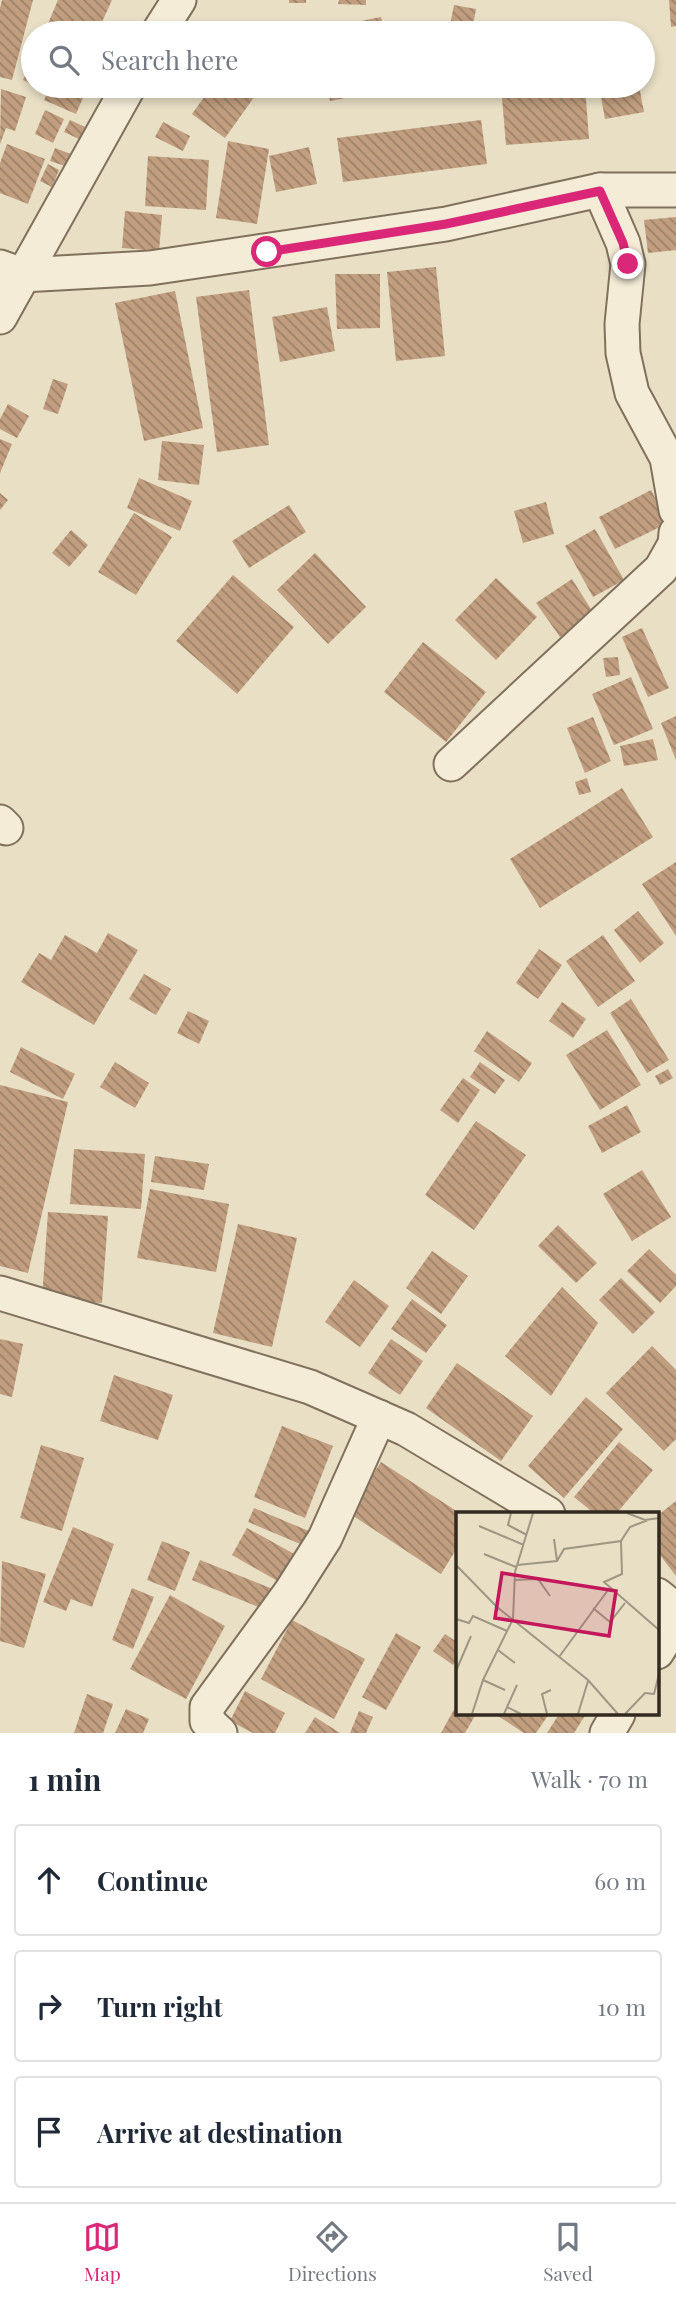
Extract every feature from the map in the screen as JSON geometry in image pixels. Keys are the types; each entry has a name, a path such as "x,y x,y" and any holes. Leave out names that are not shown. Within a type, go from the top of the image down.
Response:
{"street":[{"path":"166,21 179,0"},
{"path":"0,317 11,271 121,98"},
{"path":"11,271 150,268 446,224 600,191 676,190"},
{"path":"600,191 623,243 628,264 622,324 623,353 632,393 667,458 676,510"},
{"path":"450,764 661,569 675,544 676,533"},
{"path":"0,1293 310,1387 406,1429 545,1512"},
{"path":"220,1733 207,1721 206,1707 290,1593 325,1538 379,1417"},
{"path":"658,1596 676,1610"},
{"path":"658,1650 676,1621"},
{"path":"607,1733 617,1716"}],"building":[{"path":"2,0 33,0 27,21 21,21 21,46 12,80 0,77"},
{"path":"58,0 112,0 102,21 49,21"},
{"path":"289,0 306,0 306,3 289,3"},
{"path":"339,0 366,0 366,5 338,4"},
{"path":"669,0 676,0 676,26 671,27"},
{"path":"454,5 476,9 474,21 451,21"},
{"path":"381,17 382,21 361,21"},
{"path":"1,89 26,98 15,131 6,128 0,144"},
{"path":"45,98 83,98 76,114 44,100"},
{"path":"203,98 254,98 225,138 192,114"},
{"path":"502,98 586,98 589,139 506,145"},
{"path":"601,98 641,98 644,112 605,119"},
{"path":"45,110 64,119 53,143 35,134"},
{"path":"70,120 85,127 79,139 64,132"},
{"path":"481,120 487,164 343,182 337,138"},
{"path":"163,122 190,136 183,151 155,137"},
{"path":"228,141 269,149 257,224 216,218"},
{"path":"7,144 45,159 28,204 0,193 0,163"},
{"path":"309,147 317,184 276,192 269,156"},
{"path":"55,148 76,156 71,168 50,161"},
{"path":"148,156 209,160 206,210 145,206"},
{"path":"48,164 59,170 52,187 40,181"},
{"path":"125,211 162,215 159,251 122,248"},
{"path":"676,217 676,250 648,253 644,220"},
{"path":"436,267 445,356 396,361 387,272"},
{"path":"335,274 380,274 380,328 337,329"},
{"path":"249,290 269,445 217,452 196,297"},
{"path":"175,291 203,428 144,441 115,303"},
{"path":"327,307 335,351 280,362 272,317"},
{"path":"53,379 68,384 58,414 43,409"},
{"path":"8,404 29,416 17,438 0,429 0,419"},
{"path":"0,439 12,444 0,473"},
{"path":"162,441 204,445 199,485 158,480"},
{"path":"139,478 192,501 180,531 127,508"},
{"path":"651,490 668,523 615,549 599,517"},
{"path":"0,493 8,500 0,510"},
{"path":"546,502 554,534 523,543 514,511"},
{"path":"289,505 306,532 249,568 232,541"},
{"path":"134,513 172,537 136,595 98,572"},
{"path":"595,529 624,580 593,597 565,546"},
{"path":"71,530 88,545 69,567 52,553"},
{"path":"315,553 366,607 328,644 277,590"},
{"path":"233,575 294,627 237,694 176,641"},
{"path":"496,578 537,617 496,660 455,620"},
{"path":"572,579 594,614 560,637 536,603"},
{"path":"642,628 669,688 648,697 622,637"},
{"path":"423,642 486,692 446,742 384,692"},
{"path":"618,657 620,675 606,677 603,658"},
{"path":"631,677 653,729 614,745 592,694"},
{"path":"676,716 676,760 661,723"},
{"path":"593,717 611,761 585,773 567,728"},
{"path":"653,739 658,760 624,766 620,746"},
{"path":"587,778 591,792 579,795 575,782"},
{"path":"622,788 653,837 540,908 510,859"},
{"path":"676,862 676,936 642,884"},
{"path":"638,911 664,943 640,963 614,930"},
{"path":"108,933 138,950 94,1025 21,982 39,953 51,960 65,935 97,953"},
{"path":"603,935 635,981 598,1007 566,961"},
{"path":"539,949 562,965 538,999 516,983"},
{"path":"144,974 171,989 156,1015 129,999"},
{"path":"631,999 669,1060 647,1073 610,1013"},
{"path":"562,1002 586,1019 573,1038 549,1021"},
{"path":"188,1011 209,1021 199,1044 177,1033"},
{"path":"607,1030 641,1085 600,1110 566,1055"},
{"path":"487,1031 532,1063 519,1082 474,1051"},
{"path":"21,1047 75,1074 63,1099 10,1072"},
{"path":"115,1062 149,1083 135,1108 100,1087"},
{"path":"480,1062 505,1080 495,1094 470,1077"},
{"path":"668,1069 673,1078 660,1085 655,1076"},
{"path":"463,1078 480,1090 458,1123 440,1110"},
{"path":"0,1085 68,1102 28,1273 0,1266"},
{"path":"627,1105 641,1132 602,1153 588,1126"},
{"path":"476,1121 526,1155 474,1230 425,1195"},
{"path":"74,1149 145,1154 141,1209 70,1204"},
{"path":"155,1156 209,1164 204,1190 151,1182"},
{"path":"642,1170 671,1217 632,1241 603,1194"},
{"path":"150,1189 229,1204 216,1272 137,1258"},
{"path":"48,1212 108,1216 102,1303 42,1299"},
{"path":"238,1224 297,1238 272,1347 213,1333"},
{"path":"558,1225 597,1263 576,1283 538,1246"},
{"path":"649,1249 676,1275 676,1286 660,1303 627,1271"},
{"path":"432,1251 468,1276 441,1314 406,1288"},
{"path":"621,1278 655,1312 633,1334 599,1300"},
{"path":"354,1280 389,1306 360,1347 325,1322"},
{"path":"562,1287 598,1323 551,1396 505,1356"},
{"path":"412,1299 447,1325 426,1353 391,1329"},
{"path":"0,1339 23,1344 12,1397 0,1394"},
{"path":"391,1339 423,1361 400,1395 368,1373"},
{"path":"652,1346 676,1370 676,1439 664,1451 606,1393"},
{"path":"457,1363 533,1416 501,1461 426,1408"},
{"path":"114,1375 173,1395 158,1440 100,1421"},
{"path":"586,1397 623,1429 564,1498 528,1466"},
{"path":"282,1426 333,1446 305,1518 254,1497"},
{"path":"619,1442 653,1470 618,1512 593,1512 574,1497"},
{"path":"41,1445 84,1458 62,1531 20,1518"},
{"path":"381,1462 458,1512 456,1550 441,1574 349,1513"},
{"path":"676,1501 676,1576 658,1552 658,1515"},
{"path":"254,1508 311,1532 305,1546 248,1522"},
{"path":"73,1527 114,1544 92,1607 71,1599 66,1611 43,1602"},
{"path":"247,1528 296,1555 281,1583 232,1555"},
{"path":"162,1541 190,1552 175,1591 147,1580"},
{"path":"200,1560 273,1589 266,1610 192,1580"},
{"path":"2,1561 46,1574 24,1648 0,1641"},
{"path":"132,1588 154,1597 133,1649 112,1640"},
{"path":"170,1595 225,1626 186,1699 130,1669"},
{"path":"292,1620 365,1659 334,1719 261,1679"},
{"path":"396,1633 421,1647 386,1710 362,1697"},
{"path":"445,1634 456,1641 456,1660 453,1665 433,1651"},
{"path":"245,1691 285,1713 275,1733 253,1733 230,1721"},
{"path":"87,1694 113,1704 103,1733 74,1733"},
{"path":"456,1706 456,1716 475,1716 465,1733 441,1733"},
{"path":"126,1709 149,1719 143,1733 115,1733"},
{"path":"359,1711 373,1717 366,1733 350,1733"},
{"path":"498,1716 548,1716 536,1733 524,1733"},
{"path":"558,1716 585,1716 574,1733 547,1733"},
{"path":"315,1717 340,1733 305,1733"}],"route":[{"path":"267,252 446,224 600,191 623,243 628,264"}]}
